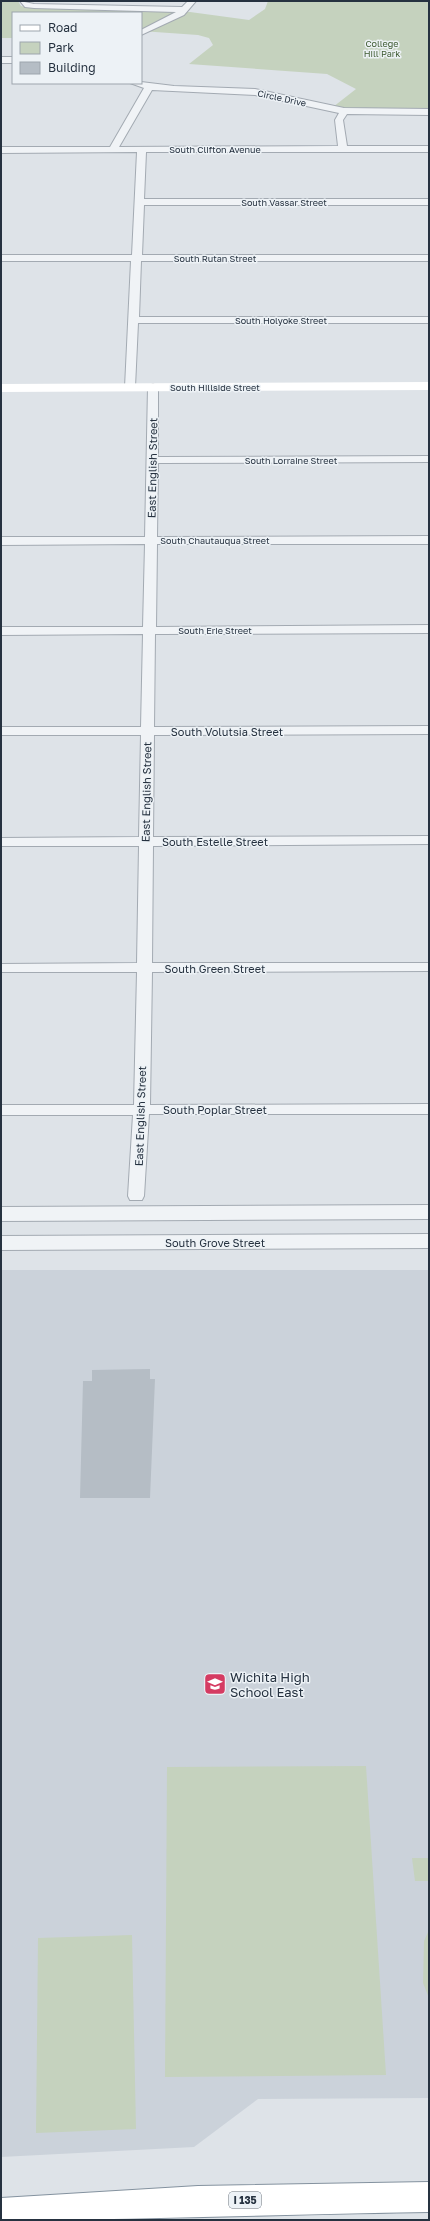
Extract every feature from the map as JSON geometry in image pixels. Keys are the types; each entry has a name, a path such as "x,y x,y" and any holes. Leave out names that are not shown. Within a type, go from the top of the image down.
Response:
{"main road":[{"name":"South Hillside Street","path":"1,388 429,386"},
{"name":"I 135","path":"1,2213 198,2201 429,2197"}],"street":[{"path":"24,1 28,5 34,6 185,10"},
{"path":"142,32 185,10 192,1"},
{"path":"1,60 12,60"},
{"name":"Circle Drive","path":"138,84 149,87 255,92 344,111 429,112"},
{"path":"113,149 149,87"},
{"path":"342,149 338,120 344,111"},
{"name":"South Clifton Avenue","path":"1,150 429,149"},
{"path":"130,387 142,150"},
{"name":"South Vassar Street","path":"139,202 429,202"},
{"name":"South Rutan Street","path":"1,258 429,258"},
{"name":"South Holyoke Street","path":"134,320 429,320"},
{"name":"East English Street","path":"136,1196 142,1109 153,387"},
{"name":"South Lorraine Street","path":"152,460 429,459"},
{"name":"South Chautauqua Street","path":"1,541 429,540"},
{"name":"South Erie Street","path":"1,631 429,630"},
{"name":"South Volutsia Street","path":"1,732 429,730"},
{"name":"South Estelle Street","path":"1,842 429,840"},
{"name":"South Green Street","path":"1,968 429,967"},
{"name":"South Poplar Street","path":"1,1110 429,1109"},
{"path":"1,1214 429,1212"},
{"name":"South Grove Street","path":"1,1243 429,1241"}],"shaded area":[{"name":"Wichita High School East","path":"1,1270 429,1270 429,2098 258,2099 194,2147 1,2157"}],"green space":[{"name":"College Hill Park","path":"1,1 18,1 21,6 31,8 190,12 249,20 265,9 268,1 429,1 429,110 363,110 333,107 356,89 327,74 189,64 213,45 209,38 198,35 142,31 142,12 12,12 12,38 1,38"},
{"path":"366,1766 386,2075 165,2077 167,1767"},
{"path":"412,1858 429,1858 429,1881 415,1881"},
{"path":"429,1930 429,1998 423,1983 424,1941"},
{"path":"132,1935 136,2129 36,2133 38,1938"}],"building":[{"path":"150,1369 150,1379 155,1379 150,1498 80,1498 83,1381 92,1381 92,1370"}],"place":[{"name":"Wichita High School East","path":"215,1684"}]}
